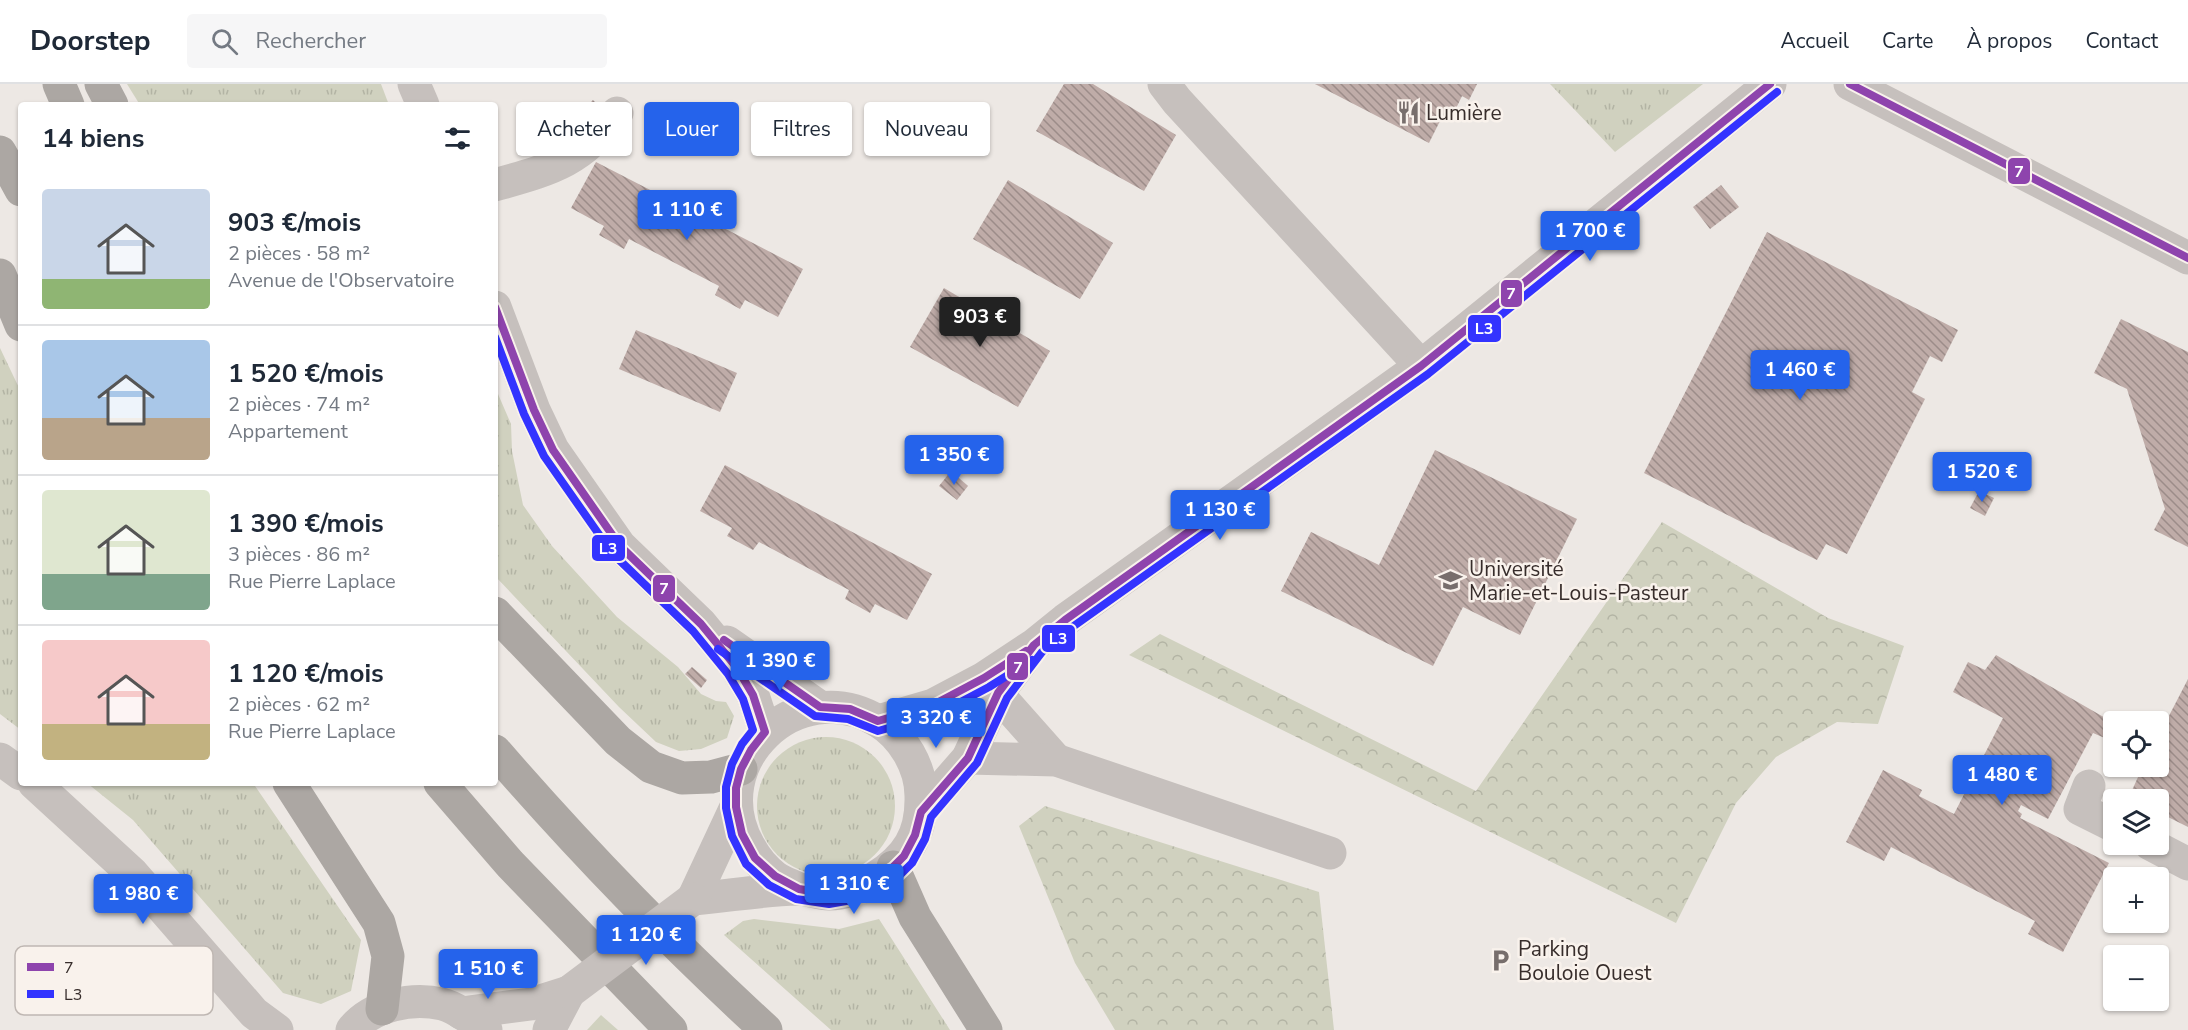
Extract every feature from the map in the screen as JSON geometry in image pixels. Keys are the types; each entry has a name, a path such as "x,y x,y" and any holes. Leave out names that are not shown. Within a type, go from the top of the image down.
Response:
{"highway":[{"path":"59,84 67,102"},
{"path":"101,84 110,102"},
{"path":"0,152 18,185"},
{"path":"0,275 18,318"},
{"path":"498,616 618,741 651,767 682,778 711,777 741,769"},
{"path":"498,754 557,822 710,979 766,1030"},
{"path":"291,786 379,923 388,956 382,1009"},
{"path":"443,786 510,864 671,1030"},
{"path":"893,867 915,917 986,1030"}],"street":[{"path":"414,84 422,102"},
{"path":"1164,84 1286,221 1421,366"},
{"path":"878,721 991,686 1034,645 1075,614 1421,366 1770,84"},
{"path":"1851,84 2188,258"},
{"path":"498,184 550,169 574,156"},
{"path":"498,315 534,410 553,450 574,483 620,546 701,624 737,669 753,695 765,732"},
{"path":"701,624 820,707"},
{"path":"921,812 968,758 991,686"},
{"path":"991,686 1056,760"},
{"path":"693,899 799,889 829,894 860,888 893,867 904,856 915,835 921,812 921,787 914,762 901,741 878,721 850,710 820,707 791,715 765,732 751,750 741,769 736,788 736,807 742,834 755,858 775,876 799,889"},
{"path":"968,758 1056,760 1330,853"},
{"path":"0,759 18,772"},
{"path":"37,786 133,874 196,946"},
{"path":"2089,786 2079,809 2103,821"},
{"path":"352,1030 356,1025 382,1009 412,1001 444,1004 474,1022 569,992 693,899 736,807"},
{"path":"2169,854 2188,864"},
{"path":"213,966 254,1013 278,1030"},
{"path":"549,1030 569,992"}],"green space":[{"path":"127,84 381,84 388,102 138,102"},
{"path":"1550,84 1703,84 1615,152"},
{"path":"0,348 18,386 18,728 0,714"},
{"path":"498,394 511,424 512,451 523,505 552,546 617,617 678,667 701,694 716,701 726,702 734,716 727,738 701,749 679,751 656,742 619,707 498,579"},
{"path":"1662,522 1828,618 1904,646 1878,724 1837,722 1776,757 1736,803 1676,923 1129,655 1160,634 1476,791"},
{"path":"826,737 852,742 875,757 890,780 895,806 890,832 875,855 852,870 826,875 800,870 777,855 762,832 757,806 762,780 777,757 800,742"},
{"path":"91,786 255,786 361,940 351,991 321,1004 283,993 133,820"},
{"path":"1045,806 1319,892 1334,1030 1115,1030 1075,963 1019,826"},
{"path":"754,919 839,929 879,919 950,1030 831,1030 724,935 743,921"},
{"path":"601,1015 618,1030 587,1030"}],"building":[{"path":"1064,84 1093,84 1176,135 1144,191 1036,131"},
{"name":"Lumière","path":"1315,84 1477,84 1469,100 1462,96 1450,121 1442,117 1429,143"},
{"path":"596,162 803,269 778,317 745,300 740,309 715,295 719,286 629,239 624,249 599,235 604,226 571,208"},
{"path":"1008,180 1113,243 1080,299 973,239"},
{"path":"1721,185 1739,207 1710,229 1693,207"},
{"path":"1767,232 1958,330 1942,362 1930,356 1912,392 1925,399 1847,554 1826,544 1817,560 1644,473"},
{"path":"944,288 1050,351 1018,407 910,347"},
{"path":"2121,319 2188,352 2188,547 2154,530 2165,509 2127,389 2094,373"},
{"path":"636,330 737,373 720,412 619,369"},
{"path":"1435,450 1577,519 1520,635 1463,607 1433,666 1281,591 1311,532 1379,565"},
{"path":"725,465 932,574 907,620 875,604 870,613 845,599 849,590 759,542 753,550 727,536 732,528 700,511"},
{"path":"951,471 968,486 957,500 939,486"},
{"path":"1979,491 1994,498 1985,516 1970,508"},
{"path":"1996,655 2103,717 2103,737 2093,733 2048,819 2021,805 2018,811 2022,814 2020,818 2109,863 2107,867 2103,867 2103,875 2063,952 2028,934 2035,921 1891,847 1884,861 1846,842 1883,770 1922,790 1919,796 1954,814 2003,718 1953,692 1968,662 1985,670"},
{"path":"692,667 707,680 701,688 685,674"},
{"path":"2188,679 2188,827 2169,818 2169,789 2133,789 2138,777 2169,777 2169,716"}],"transit line":[{"name":"7","path":"498,315 534,410 553,450 620,546 701,624 737,668 753,695 765,732 751,750 741,769 736,788 736,807 742,834 755,858 775,876 799,889 829,894 860,888 893,867 904,856 915,835 921,812 968,758 998,693 1034,645 1065,620 1421,366 1770,84"},
{"name":"7","path":"1850,84 2188,258"},
{"name":"L3","path":"498,345 524,414 544,456 612,553 693,631 728,674 743,699 753,730 742,744 732,764 726,787 726,808 732,836 746,864 769,885 796,899 829,904 863,898 900,875 912,863 925,839 931,817 977,763 1007,698 1042,652 1071,628 1428,374 1777,92"},
{"name":"7","path":"724,640 820,707 850,709 878,721 933,705 984,678 1026,651"},
{"name":"L3","path":"718,649 815,716 848,719 878,731 938,714 989,687 1032,660"}],"place":[{"name":"Lumière","path":"1408,113"},
{"name":"Université Marie-et-Louis-Pasteur","path":"1451,581"},
{"name":"Parking Bouloie Ouest","path":"1500,961"}]}
